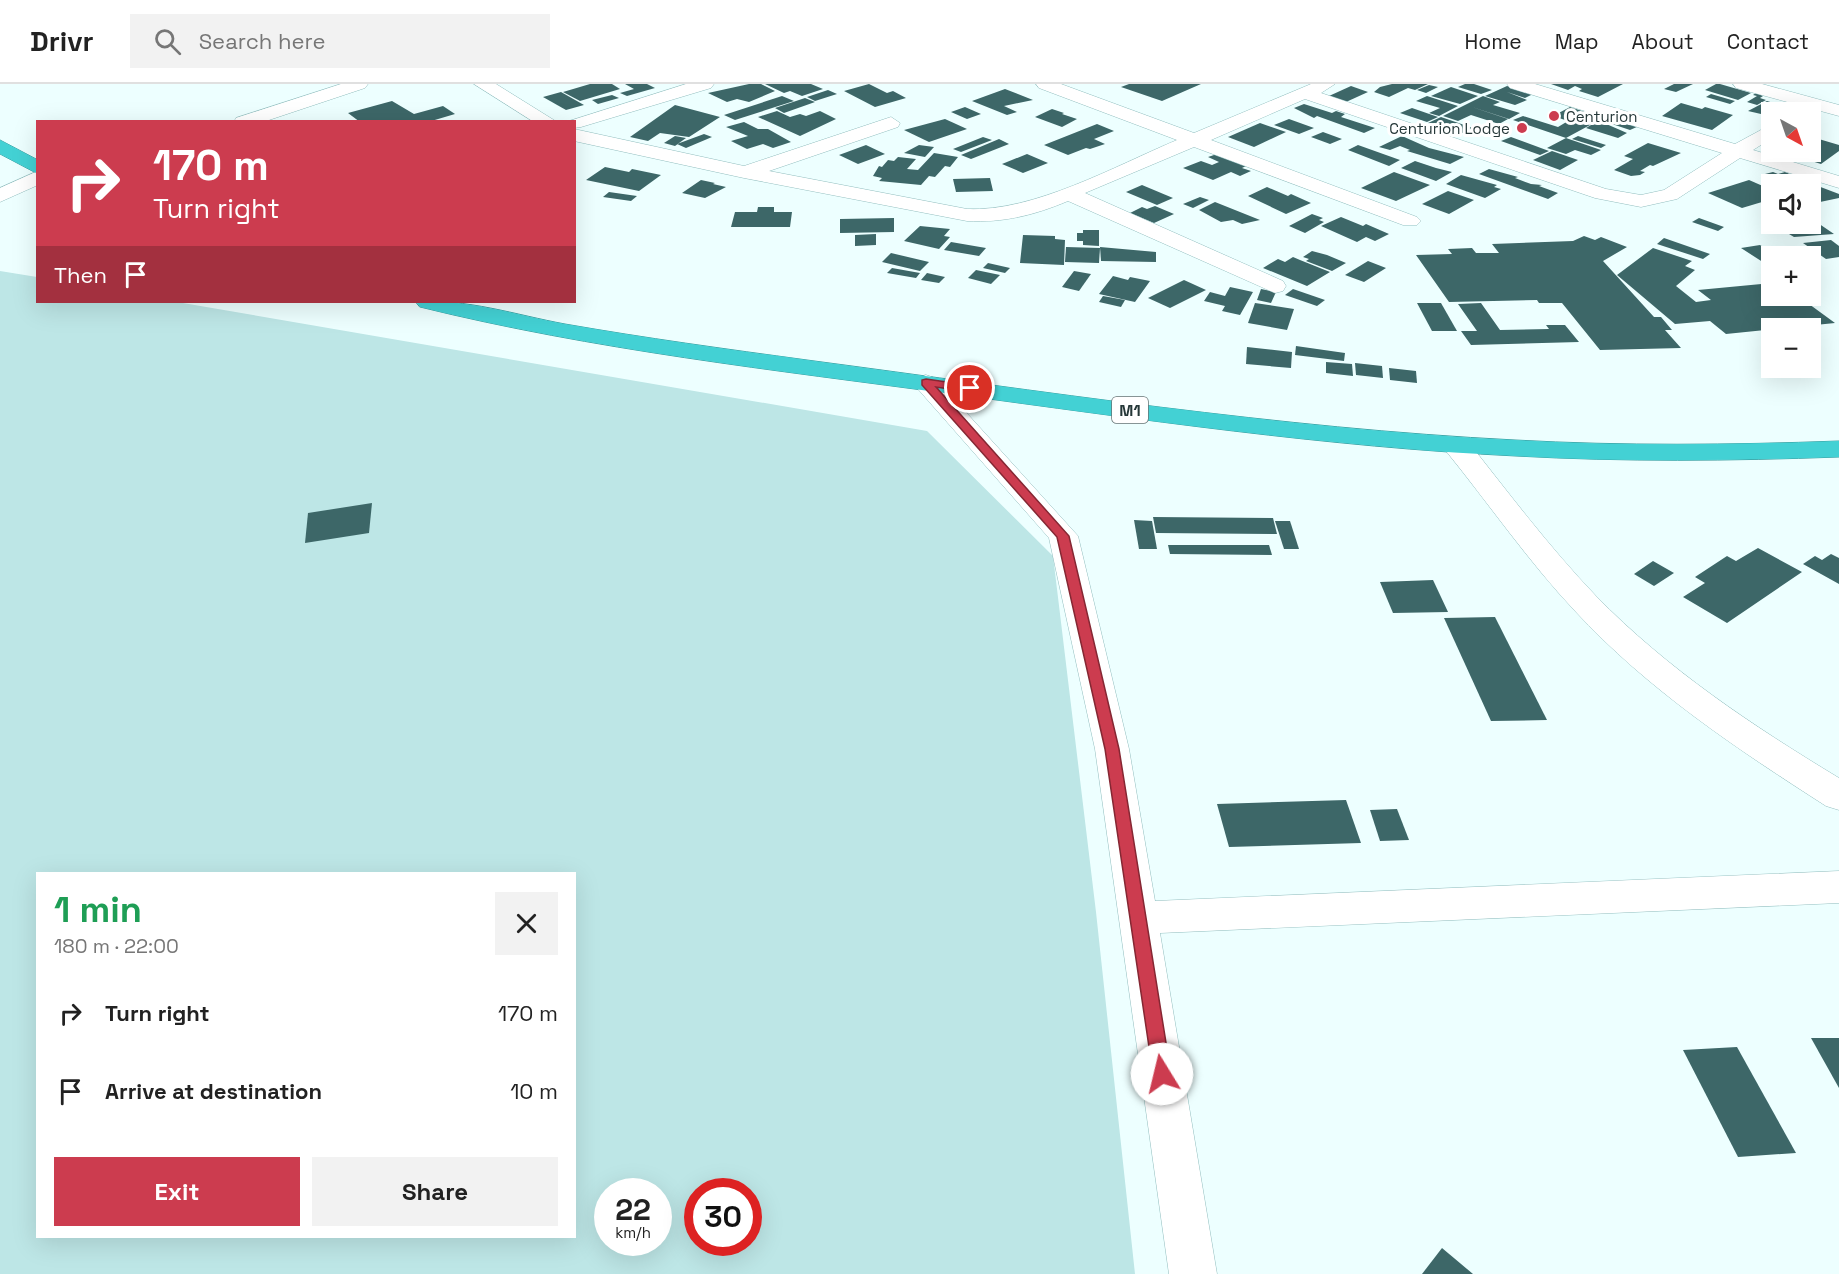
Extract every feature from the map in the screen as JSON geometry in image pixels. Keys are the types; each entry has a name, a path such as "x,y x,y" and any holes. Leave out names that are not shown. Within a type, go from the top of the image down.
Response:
{"highway":[{"path":"0,146 36,167"},
{"name":"M1","path":"433,303 679,350 1190,418 1456,445 1725,453 1839,449"}],"street":[{"path":"249,120 359,84"},
{"path":"483,84 545,120"},
{"path":"576,122 705,84"},
{"path":"1045,84 1410,221"},
{"path":"576,135 744,172 967,215 989,216 1033,208 1191,139 1326,84"},
{"path":"1516,84 1839,182"},
{"path":"1742,84 1788,102"},
{"path":"1304,93 1621,199 1641,201 1670,195 1761,136"},
{"path":"1814,102 1830,93"},
{"path":"1821,109 1839,111"},
{"path":"744,172 891,123"},
{"path":"0,196 36,178"},
{"path":"1068,193 1275,286"},
{"path":"926,382 1063,536 1112,749 1193,1274"},
{"path":"1456,445 1586,603 1644,659 1754,744 1839,796"},
{"path":"1138,918 1839,887"}],"shaded area":[{"path":"0,271 36,277 36,303 183,303 927,431 1053,556 1096,912 1135,1274 0,1274"}],"building":[{"path":"590,84 612,84 620,89 580,101 563,92"},
{"path":"625,84 647,84 655,88 627,96 620,93 634,89"},
{"path":"749,84 761,84 775,91 749,102 737,99 727,102 708,93"},
{"path":"765,84 811,84 823,89 802,96 790,91 784,93"},
{"path":"869,84 887,93 893,91 906,98 875,107 844,91"},
{"path":"1129,84 1201,84 1162,101 1121,87"},
{"path":"1392,84 1428,84 1415,90 1408,88 1389,97 1374,92 1380,87"},
{"path":"1474,84 1492,90 1481,94 1458,87"},
{"path":"1551,84 1623,84 1598,97 1579,91 1582,89 1575,86 1568,90"},
{"path":"1674,84 1693,84 1676,92 1664,89"},
{"path":"1716,84 1751,93 1738,100 1705,90"},
{"path":"1429,85 1438,87 1426,93 1417,90"},
{"path":"1351,86 1368,92 1346,102 1329,96"},
{"path":"1507,86 1533,94 1525,98 1507,92 1527,100 1515,105 1485,96"},
{"path":"1451,87 1478,96 1460,104 1431,96"},
{"path":"1005,89 1033,100 1004,106 1017,112 1007,115 972,101"},
{"path":"828,90 837,94 815,101 807,97"},
{"path":"561,92 584,105 566,110 543,97"},
{"path":"1756,93 1763,96 1760,98 1766,100 1757,105 1747,102 1757,96 1753,95"},
{"path":"1711,94 1735,101 1730,104 1706,97"},
{"path":"612,95 619,98 598,104 592,100"},
{"path":"782,96 794,101 735,120 724,115"},
{"path":"1427,96 1458,106 1439,116 1429,113 1440,108 1416,101"},
{"path":"1483,96 1500,102 1493,105 1520,113 1509,119 1472,107 1508,119 1499,124 1471,115 1458,121 1443,116"},
{"path":"805,98 815,102 784,113 775,108"},
{"path":"392,101 414,114 443,106 455,114 435,120 357,120 348,113"},
{"path":"1681,103 1733,115 1712,130 1662,116"},
{"path":"1304,104 1332,113 1336,111 1345,114 1341,117 1375,128 1364,133 1317,116 1314,118 1294,108"},
{"path":"1761,104 1761,114 1748,111"},
{"path":"675,105 720,117 689,137 660,133 648,141 630,137"},
{"path":"965,107 981,114 967,119 951,112"},
{"path":"1570,107 1603,118 1566,138 1513,120 1523,116 1558,127 1568,121 1553,116"},
{"path":"1412,108 1438,117 1427,122 1400,113"},
{"path":"1052,109 1077,119 1062,127 1035,117"},
{"path":"777,111 790,117 800,114 806,116 820,111 836,119 800,136 758,117"},
{"path":"1441,117 1473,128 1460,134 1428,123"},
{"path":"1607,117 1639,126 1630,130 1600,120"},
{"path":"945,119 967,129 929,142 904,130"},
{"path":"1289,119 1314,128 1299,134 1274,125"},
{"path":"744,122 758,129 768,129 791,142 773,148 763,144 747,149 731,141 748,136 726,127"},
{"path":"1596,122 1627,133 1618,138 1586,128"},
{"path":"1260,123 1286,132 1254,147 1228,137"},
{"path":"1097,124 1114,131 1094,139 1105,144 1068,155 1044,145"},
{"path":"1323,132 1342,139 1330,144 1311,137"},
{"path":"704,134 712,137 686,148 677,144"},
{"path":"675,136 686,138 675,146 664,143"},
{"path":"1402,136 1429,148 1464,157 1450,164 1407,151 1410,150 1400,146 1390,150 1379,147"},
{"path":"1578,136 1606,145 1601,148 1572,139"},
{"path":"983,137 992,140 961,152 953,149"},
{"path":"1511,137 1549,151 1540,155 1501,141"},
{"path":"1566,138 1601,150 1591,155 1575,150 1566,154 1547,148"},
{"path":"999,139 1009,144 971,159 961,155"},
{"path":"1821,140 1839,145 1839,151 1821,164 1815,162 1821,162"},
{"path":"1648,143 1681,153 1653,166 1650,165 1640,171 1645,172 1640,175 1631,176 1614,170 1633,159 1624,156"},
{"path":"866,145 885,154 858,164 839,155"},
{"path":"919,145 934,147 925,157 904,153"},
{"path":"1358,145 1400,160 1389,166 1348,150"},
{"path":"1552,151 1578,160 1560,170 1533,160"},
{"path":"934,153 958,157 950,167 945,166 935,177 929,176 921,185 879,181 882,178 873,176 879,166 882,167 888,160 894,161 898,157 916,159 907,169 918,170"},
{"path":"1027,154 1048,163 1023,173 1002,164"},
{"path":"1217,154 1246,166 1242,168 1251,171 1240,176 1231,172 1213,180 1183,168 1201,161 1212,165 1219,162 1208,157"},
{"path":"1415,161 1452,172 1436,181 1401,168"},
{"path":"605,167 629,172 632,169 661,175 639,191 586,180"},
{"path":"1489,169 1518,177 1515,178 1531,184 1542,185 1539,186 1558,193 1548,199 1479,174"},
{"path":"1394,172 1430,185 1396,201 1361,188"},
{"path":"1461,175 1497,185 1494,187 1501,189 1485,198 1446,184"},
{"path":"990,178 993,191 956,192 953,179"},
{"path":"701,180 726,187 705,198 682,193"},
{"path":"1749,180 1761,185 1761,202 1742,208 1708,193"},
{"path":"1142,185 1173,198 1157,205 1126,192"},
{"path":"1267,187 1311,203 1286,214 1248,196"},
{"path":"1821,187 1839,194 1839,198 1821,202"},
{"path":"1448,191 1474,200 1449,214 1422,204"},
{"path":"609,192 637,196 631,201 603,197"},
{"path":"1200,197 1209,200 1193,208 1183,204"},
{"path":"1215,202 1260,220 1242,224 1233,220 1221,222 1199,210"},
{"path":"1155,206 1174,214 1154,223 1130,213 1142,207 1147,209"},
{"path":"758,207 774,207 774,212 792,212 790,227 731,227 735,212 757,212"},
{"path":"1312,214 1323,218 1319,220 1324,222 1305,233 1289,226"},
{"path":"1341,217 1389,234 1375,241 1366,237 1357,242 1321,226"},
{"path":"894,218 894,232 840,233 840,219"},
{"path":"1699,218 1724,227 1718,231 1692,222"},
{"path":"1821,225 1834,234 1794,237 1789,234 1821,234"},
{"path":"920,226 950,229 944,236 950,237 939,249 904,241"},
{"path":"1083,230 1099,230 1099,246 1083,245 1083,241 1077,241 1077,233 1083,233"},
{"path":"876,234 876,245 855,246 855,235"},
{"path":"1023,235 1055,236 1055,239 1065,240 1064,265 1020,263"},
{"path":"1584,236 1595,240 1601,237 1627,247 1603,261 1654,317 1661,317 1672,330 1665,330 1681,348 1600,350 1562,303 1539,303 1537,300 1449,302 1416,255 1452,254 1448,249 1472,248 1476,253 1499,253 1492,244 1573,241"},
{"path":"1664,238 1710,254 1703,259 1657,244"},
{"path":"1831,240 1839,246 1839,257 1826,259 1821,256 1821,246 1807,246 1803,243"},
{"path":"951,242 986,248 979,256 944,250"},
{"path":"1760,245 1761,261 1741,248"},
{"path":"1066,247 1100,248 1099,263 1065,262"},
{"path":"1100,247 1156,252 1156,262 1101,261"},
{"path":"1653,248 1692,261 1685,266 1695,270 1676,286 1696,302 1711,300 1698,290 1761,284 1761,306 1812,306 1835,323 1821,324 1821,318 1761,318 1761,330 1726,334 1710,321 1675,324 1617,275"},
{"path":"1312,251 1346,263 1332,271 1306,261 1309,259 1303,257"},
{"path":"891,253 929,262 920,271 882,262"},
{"path":"1293,257 1330,272 1307,286 1263,268 1278,259 1285,262"},
{"path":"1368,261 1386,268 1364,282 1345,275"},
{"path":"988,263 1010,268 1005,273 983,268"},
{"path":"892,268 920,273 916,278 887,273"},
{"path":"976,270 1000,275 991,284 968,278"},
{"path":"1074,271 1091,274 1079,291 1062,287"},
{"path":"927,273 945,277 939,283 921,280"},
{"path":"1113,276 1128,280 1130,277 1150,281 1135,302 1099,294"},
{"path":"1184,280 1206,290 1170,308 1148,298"},
{"path":"1230,287 1253,292 1240,315 1222,311 1225,306 1204,301 1210,292 1225,296"},
{"path":"1261,289 1276,292 1271,303 1257,300"},
{"path":"1293,289 1325,300 1317,306 1285,295"},
{"path":"1103,296 1125,300 1121,307 1099,302"},
{"path":"1255,303 1294,309 1287,330 1248,323"},
{"path":"1417,303 1441,303 1457,331 1432,331"},
{"path":"1481,303 1500,330 1549,329 1546,325 1565,325 1579,342 1471,345 1461,331 1477,331 1458,304"},
{"path":"1296,346 1345,353 1344,361 1295,355"},
{"path":"1247,347 1292,352 1291,368 1246,364"},
{"path":"1326,362 1352,364 1353,376 1326,373"},
{"path":"1355,363 1382,366 1383,378 1356,375"},
{"path":"1389,368 1416,371 1417,383 1390,380"},
{"path":"372,503 369,533 305,543 308,513"},
{"path":"1153,517 1273,518 1277,534 1156,533"},
{"path":"1134,520 1152,521 1157,549 1139,549"},
{"path":"1275,521 1290,521 1299,549 1284,549"},
{"path":"1168,545 1269,545 1272,555 1170,554"},
{"path":"1758,548 1802,572 1727,623 1683,597 1705,583 1695,577 1727,556 1736,561"},
{"path":"1831,554 1839,558 1839,584 1803,564 1815,556 1822,560"},
{"path":"1653,561 1674,573 1654,586 1634,574"},
{"path":"1433,580 1448,612 1393,613 1380,582"},
{"path":"1495,617 1547,720 1491,721 1444,618"},
{"path":"1346,800 1361,843 1229,847 1217,804"},
{"path":"1397,809 1409,840 1380,841 1370,810"},
{"path":"1811,1038 1839,1038 1839,1088"},
{"path":"1737,1047 1796,1153 1738,1157 1683,1050"},
{"path":"1442,1248 1473,1274 1422,1274"}],"place":[{"name":"Centurion","path":"1554,116"},
{"name":"Centurion Lodge","path":"1522,128"}],"route":[{"path":"970,388 926,382 1063,536 1112,749 1162,1074"}]}
